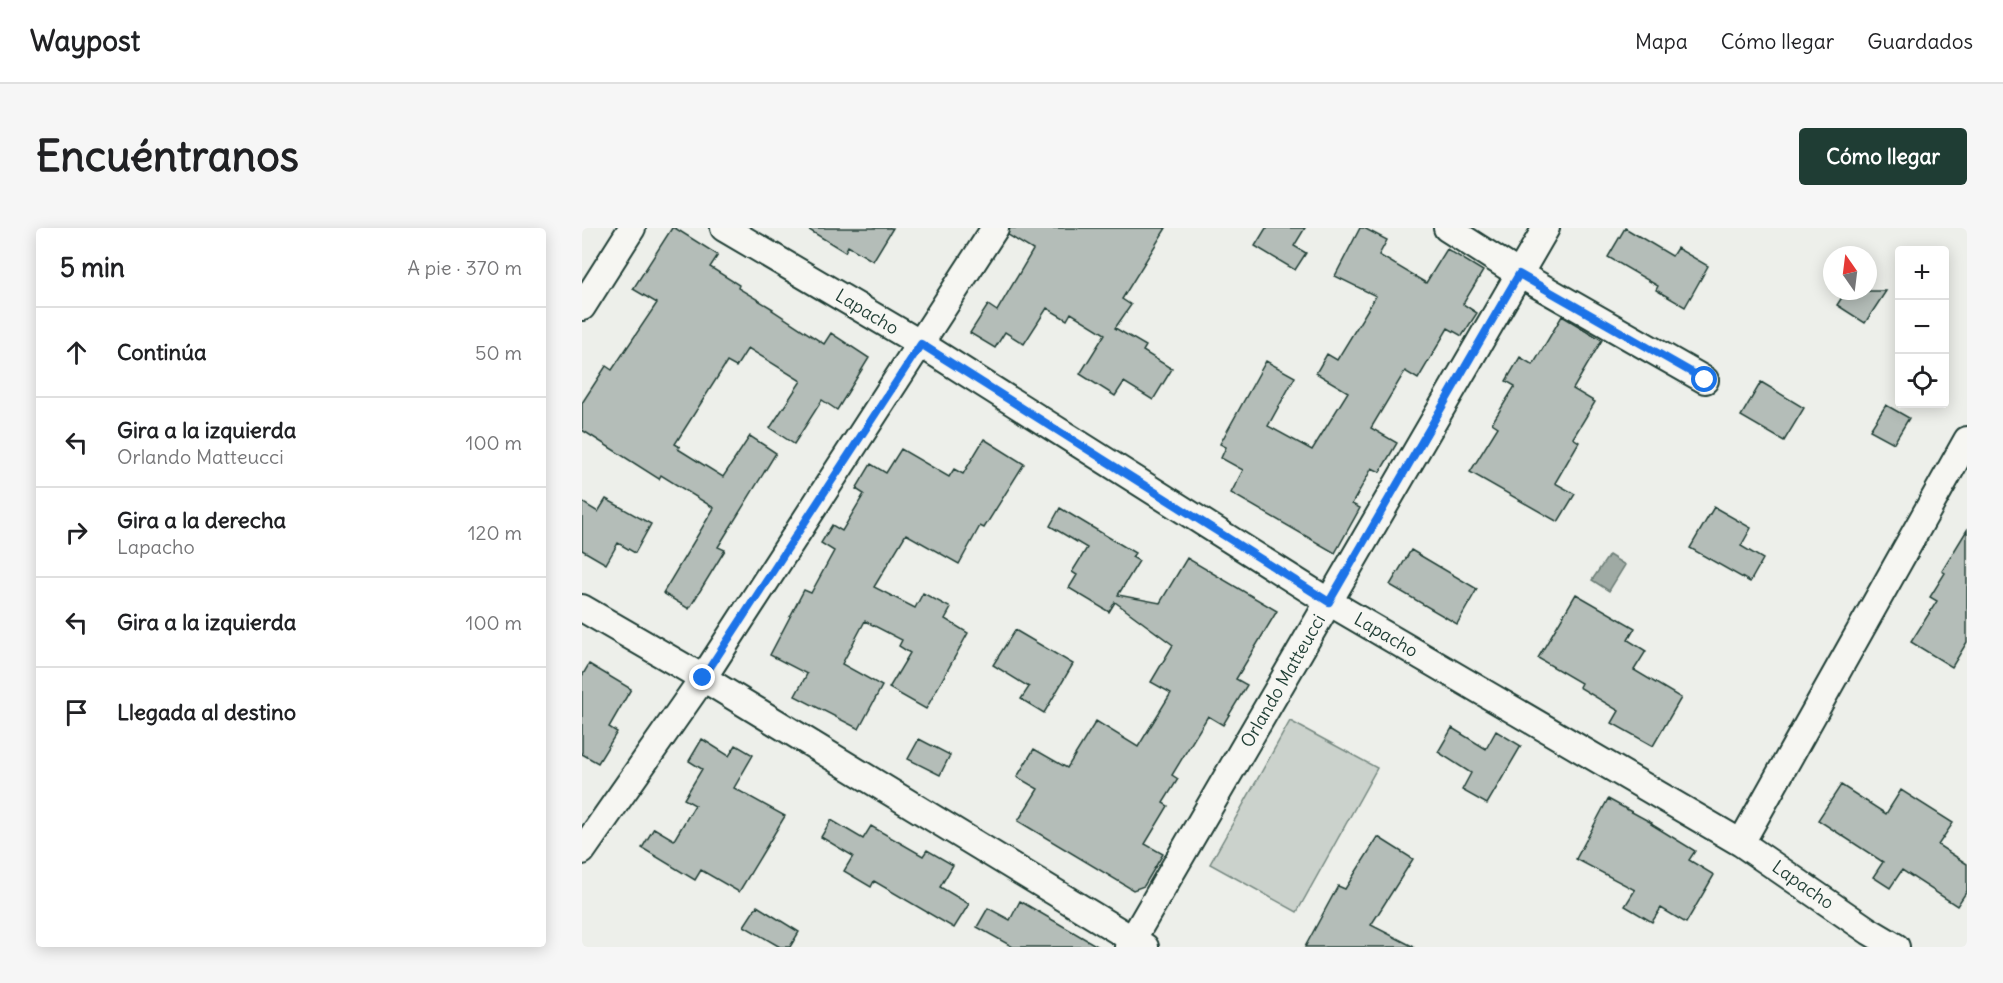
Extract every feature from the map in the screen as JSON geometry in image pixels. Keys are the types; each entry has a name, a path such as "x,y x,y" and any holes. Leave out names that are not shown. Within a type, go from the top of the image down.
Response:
{"street":[{"path":"582,307 632,228"},
{"name":"Lapacho","path":"724,228 921,344 1329,602 1741,843 1864,939 1896,947"},
{"path":"582,851 703,678 995,228"},
{"path":"1447,228 1519,274 1705,380"},
{"name":"Orlando Matteucci","path":"1135,944 1329,602 1546,228"},
{"path":"1741,843 1967,440"},
{"path":"582,608 703,678 1135,944"}],"shaded area":[{"path":"1609,555 1625,565 1609,591 1592,580"},
{"path":"1290,721 1377,768 1297,912 1210,864"}],"building":[{"path":"672,228 718,255 710,267 739,285 738,288 824,344 831,333 869,358 837,410 822,400 794,444 770,428 801,381 748,348 736,367 727,362 675,444 680,447 678,449 723,477 750,436 776,453 718,547 725,550 689,609 663,593 714,508 661,475 659,479 582,430 582,403 606,366 612,370 657,303 633,289"},
{"path":"806,228 893,228 873,261 848,246 845,252"},
{"path":"1010,228 1166,228 1122,299 1131,305 1115,328 1146,346 1143,351 1172,369 1153,400 1124,382 1115,396 1080,374 1105,334 1071,313 1067,320 1047,308 1024,344 1005,332 995,348 970,333 988,305 997,311 1033,250 1008,235"},
{"path":"1266,228 1305,228 1294,246 1306,253 1295,270 1255,246"},
{"path":"1360,228 1387,240 1379,255 1426,283 1447,249 1483,271 1463,304 1477,313 1462,336 1448,328 1418,379 1405,371 1371,428 1397,443 1380,472 1372,468 1352,504 1360,508 1335,553 1231,493 1243,470 1221,458 1226,447 1220,444 1266,361 1295,377 1268,426 1312,450 1348,392 1316,373 1327,354 1337,360 1376,296 1335,276"},
{"path":"1625,228 1672,256 1677,248 1708,266 1685,307 1656,290 1658,286 1608,257"},
{"path":"1877,291 1886,291 1865,323 1837,305 1840,300 1877,300"},
{"path":"1562,316 1602,340 1573,389 1595,402 1573,438 1579,442 1555,483 1575,494 1558,522 1470,472 1498,427 1492,423 1515,386 1506,381 1520,357 1533,365"},
{"path":"1761,382 1804,408 1784,441 1741,416"},
{"path":"1886,405 1909,418 1894,443 1870,430"},
{"path":"984,439 1024,464 984,528 980,526 959,564 906,534 874,587 915,608 923,593 951,608 945,619 968,633 926,709 889,688 910,653 899,646 902,640 865,621 842,664 882,686 859,729 795,696 807,674 770,655 804,590 811,593 834,551 821,543 832,525 842,531 864,494 856,489 871,464 886,473 901,449 949,477 954,469 963,474"},
{"path":"606,499 651,524 635,553 618,543 606,564 582,550 582,502 598,512"},
{"path":"1714,507 1751,528 1741,546 1763,559 1750,582 1690,548"},
{"path":"1060,508 1135,553 1132,557 1139,561 1118,595 1160,603 1187,558 1277,611 1236,679 1247,685 1223,725 1208,716 1172,775 1178,779 1163,803 1168,806 1145,844 1163,854 1144,886 1133,890 1018,821 1038,789 1017,777 1034,749 1067,768 1096,721 1138,747 1171,693 1151,682 1173,645 1115,602 1109,612 1069,588 1077,575 1072,572 1087,548 1050,526"},
{"path":"1967,530 1967,642 1952,667 1911,642 1937,601 1930,597 1945,573 1942,571"},
{"path":"1411,550 1477,589 1457,624 1390,585"},
{"path":"1576,594 1635,628 1628,640 1646,651 1634,670 1681,698 1653,746 1612,723 1619,711 1579,687 1581,683 1538,658"},
{"path":"1015,630 1073,664 1044,713 1021,699 1029,687 993,665"},
{"path":"589,664 631,689 609,727 617,732 598,763 582,754 582,676"},
{"path":"1452,728 1486,749 1496,731 1521,746 1487,804 1462,790 1471,773 1438,752"},
{"path":"702,739 729,756 736,745 753,755 734,788 785,816 739,892 701,870 695,880 642,848 654,828 674,840 695,805 684,799 702,769 689,761"},
{"path":"919,739 950,755 940,775 908,759"},
{"path":"1841,785 1886,814 1901,790 1953,823 1938,845 1967,864 1967,891 1957,906 1902,870 1890,888 1873,877 1883,862 1818,820"},
{"path":"1608,799 1652,823 1695,851 1689,860 1714,875 1686,923 1661,908 1652,922 1625,906 1635,890 1576,859"},
{"path":"831,820 863,839 871,826 923,856 927,850 953,865 940,887 969,904 954,928 874,881 871,887 844,871 853,856 821,837"},
{"path":"1378,837 1413,859 1371,925 1414,947 1305,947 1338,886 1345,889"},
{"path":"1020,901 1099,947 1013,947 977,927 988,908 1010,920"},
{"path":"757,906 799,932 790,947 780,947 744,926"}],"route":[{"path":"703,678 921,344 1329,602 1519,274 1705,380"}]}
